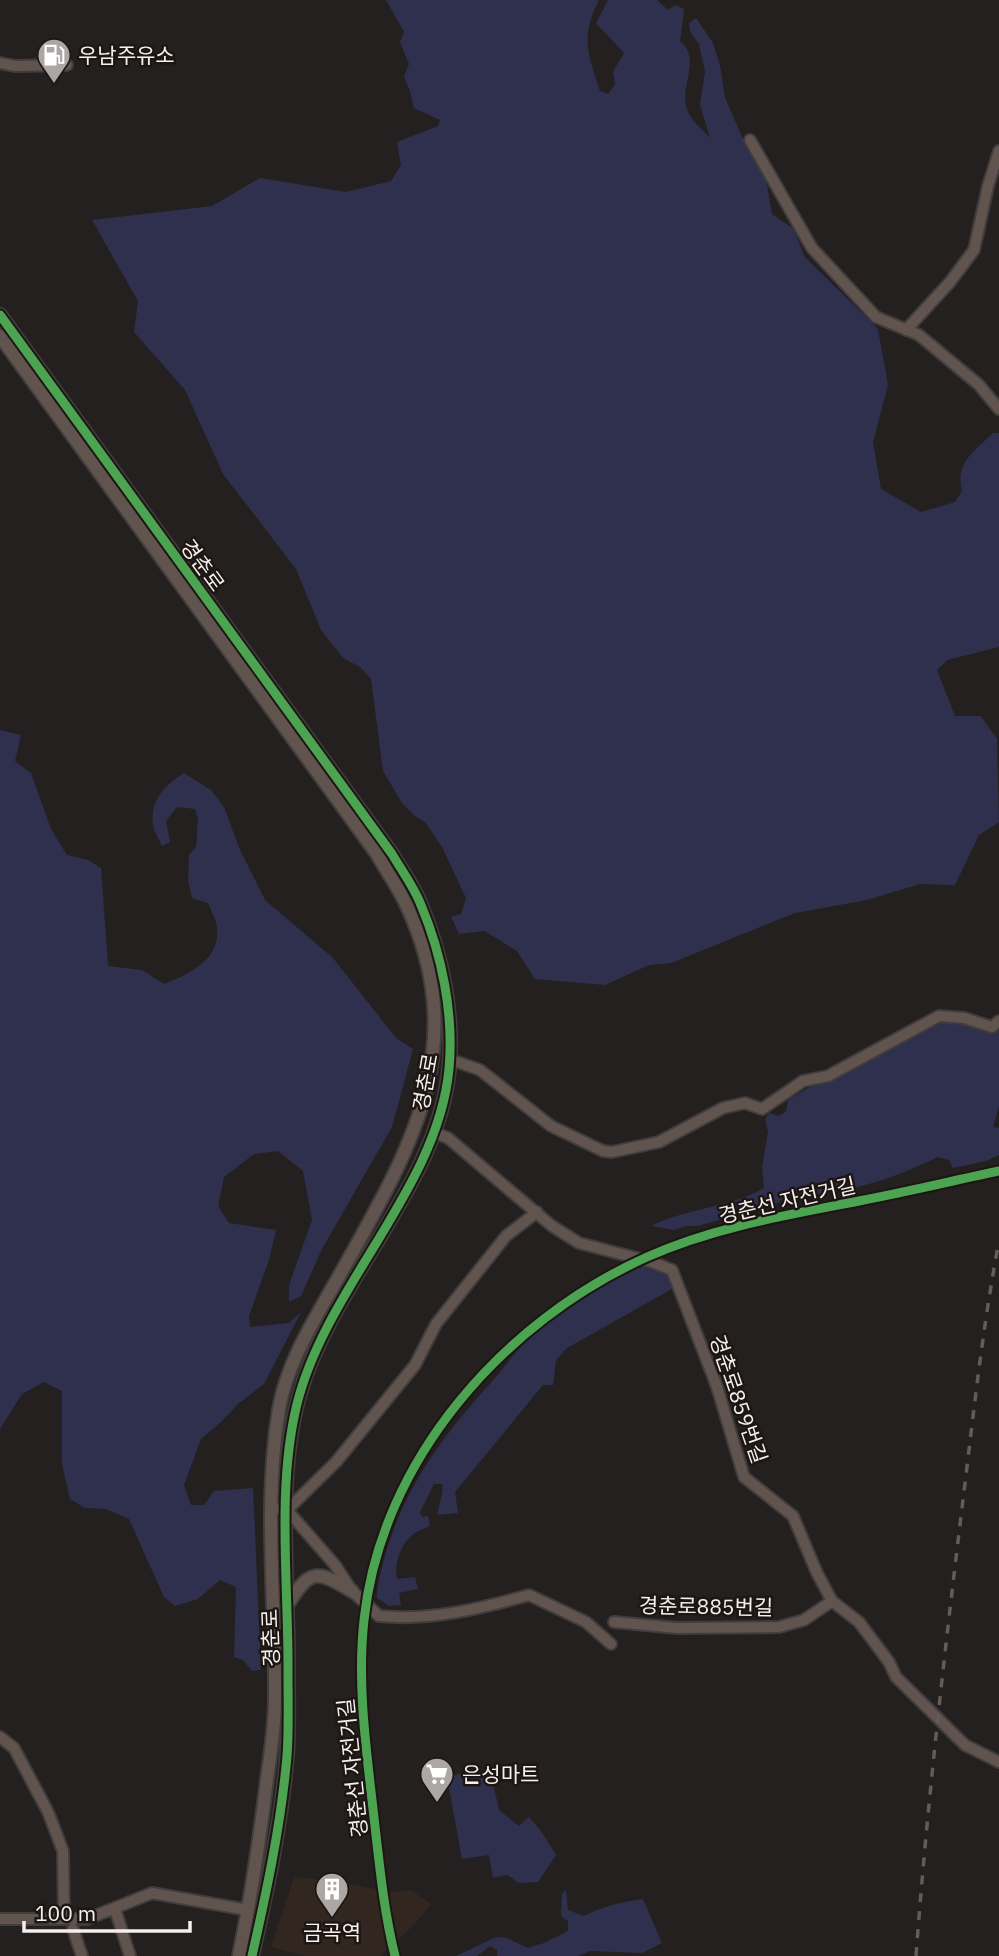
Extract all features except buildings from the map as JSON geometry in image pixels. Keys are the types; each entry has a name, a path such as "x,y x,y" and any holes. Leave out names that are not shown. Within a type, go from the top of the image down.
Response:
{"street":[{"path":"0,63 15,66 67,65"},
{"path":"751,140 812,248 876,317 919,335 979,385 999,409"},
{"path":"906,330 950,282 974,250 999,151"},
{"name":"경춘로","path":"0,315 399,865 421,903 438,950 446,992 449,1059 441,1109 433,1132 409,1185 332,1317 310,1361 297,1406 289,1459 287,1510 287,1754 273,1852 252,1956"},
{"name":"경춘로","path":"0,336 377,854 405,903 422,947 432,990 434,1042 426,1096 389,1187 293,1362 279,1407 271,1508 275,1701 261,1837 239,1956"},
{"path":"449,1059 480,1070 551,1126 603,1151 612,1152 659,1142 723,1108 745,1103 762,1109 803,1081 828,1076 939,1016 964,1018 992,1027 999,1021"},
{"name":"경춘로859번길","path":"433,1132 448,1138 552,1226 579,1243 652,1262 672,1270 716,1387 744,1477 793,1516 832,1601 859,1622 889,1661 896,1677 965,1745 999,1762"},
{"path":"287,1510 336,1462 415,1365 436,1324 506,1236 537,1212"},
{"path":"271,1508 287,1510 335,1565 352,1591"},
{"path":"286,1608 296,1591 311,1576 319,1574 328,1576 352,1591 379,1616 416,1617 470,1611 529,1595 586,1622 611,1644"},
{"name":"경춘로885번길","path":"614,1622 677,1628 779,1627 804,1620 832,1601"},
{"path":"0,1737 14,1748 48,1812 63,1851 64,1917"},
{"path":"0,1919 88,1919 152,1893 248,1910"},
{"path":"115,1909 130,1956"},
{"path":"73,1929 82,1956"}],"shaded area":[{"path":"386,0 599,0 589,25 588,46 600,91 608,94 615,85 613,72 624,53 596,23 608,0 657,0 668,10 676,5 684,9 680,41 686,48 690,63 685,97 689,115 710,138 700,105 705,72 699,44 690,32 689,23 696,18 713,43 725,97 742,137 765,173 772,214 794,229 804,256 878,329 888,385 873,442 881,489 921,512 955,502 962,491 961,472 968,458 993,433 999,433 999,647 947,660 937,670 955,716 981,716 997,739 999,822 979,835 955,885 920,884 867,900 795,913 671,963 649,965 605,985 535,979 517,951 485,931 459,934 451,917 461,914 466,898 442,847 425,822 402,803 383,771 371,679 360,667 343,658 321,630 296,569 223,474 185,390 134,332 138,301 92,220 212,206 260,178 346,192 391,181 401,165 397,142 438,126 440,120 414,108 404,77 409,64 400,42 404,32"},
{"path":"0,730 21,735 15,761 31,773 51,829 67,855 88,860 101,868 108,966 142,970 164,984 201,965 208,958 217,940 215,919 208,903 192,898 188,880 189,855 196,847 198,820 195,809 177,807 166,821 170,842 162,846 153,827 156,800 165,788 184,773 211,790 224,807 240,850 265,900 333,958 396,1038 413,1049 392,1127 322,1249 301,1296 289,1302 289,1285 312,1220 303,1171 278,1151 254,1154 224,1177 218,1206 229,1223 276,1230 269,1260 249,1316 250,1327 289,1323 301,1312 264,1384 201,1439 184,1485 191,1505 204,1505 214,1491 253,1488 261,1670 252,1671 243,1660 234,1657 236,1587 220,1580 198,1599 175,1606 164,1597 129,1519 106,1509 85,1508 70,1499 62,1464 62,1391 44,1382 22,1394 0,1429"},
{"path":"954,1019 999,1029 999,1107 993,1127 999,1128 999,1155 986,1161 953,1168 949,1160 938,1157 895,1176 864,1185 833,1192 787,1196 778,1203 698,1226 685,1226 674,1230 651,1226 679,1215 737,1200 764,1188 762,1168 768,1132 765,1119 769,1113 778,1116 786,1112 788,1100 811,1086 832,1080 937,1023"},
{"path":"646,1263 667,1273 672,1289 567,1348 556,1360 553,1385 543,1385 455,1492 458,1513 438,1515 442,1484 434,1484 420,1512 422,1517 428,1516 430,1526 406,1541 397,1562 397,1579 415,1577 418,1589 399,1593 401,1605 389,1606 377,1598 386,1552 405,1503 430,1459 461,1418 518,1350 538,1331 599,1288"},
{"path":"474,1770 490,1780 499,1810 519,1826 529,1817 556,1855 538,1882 519,1883 507,1875 493,1878 489,1855 462,1859 447,1777"},
{"path":"294,1877 335,1881 390,1892 411,1890 431,1904 414,1925 380,1956 305,1956 271,1947"},
{"path":"566,1890 568,1910 584,1916 613,1905 643,1899 662,1943 642,1953 590,1951 578,1956 497,1956 497,1950 490,1946 477,1956 456,1956 496,1937 507,1938 528,1948 568,1931 568,1921 561,1916 562,1893"}],"railway":[{"path":"916,1956 949,1620 978,1374 999,1241"}],"cycle path":[{"path":"0,315 392,854 421,905 435,944 445,985 450,1048 449,1069 440,1113 425,1155 404,1196 331,1319 311,1361 297,1404 291,1436 285,1504 287,1756 273,1857 252,1956"},
{"name":"경춘선 자전거길","path":"395,1956 387,1920 365,1739 361,1667 364,1620 375,1561 395,1505 423,1452 458,1402 499,1358 545,1318 594,1284 647,1257 698,1238 751,1223 999,1171"}],"place":[{"name":"우남주유소","path":"54,85"},
{"name":"은성마트","path":"437,1804"},
{"name":"금곡역","path":"332,1919"}]}
